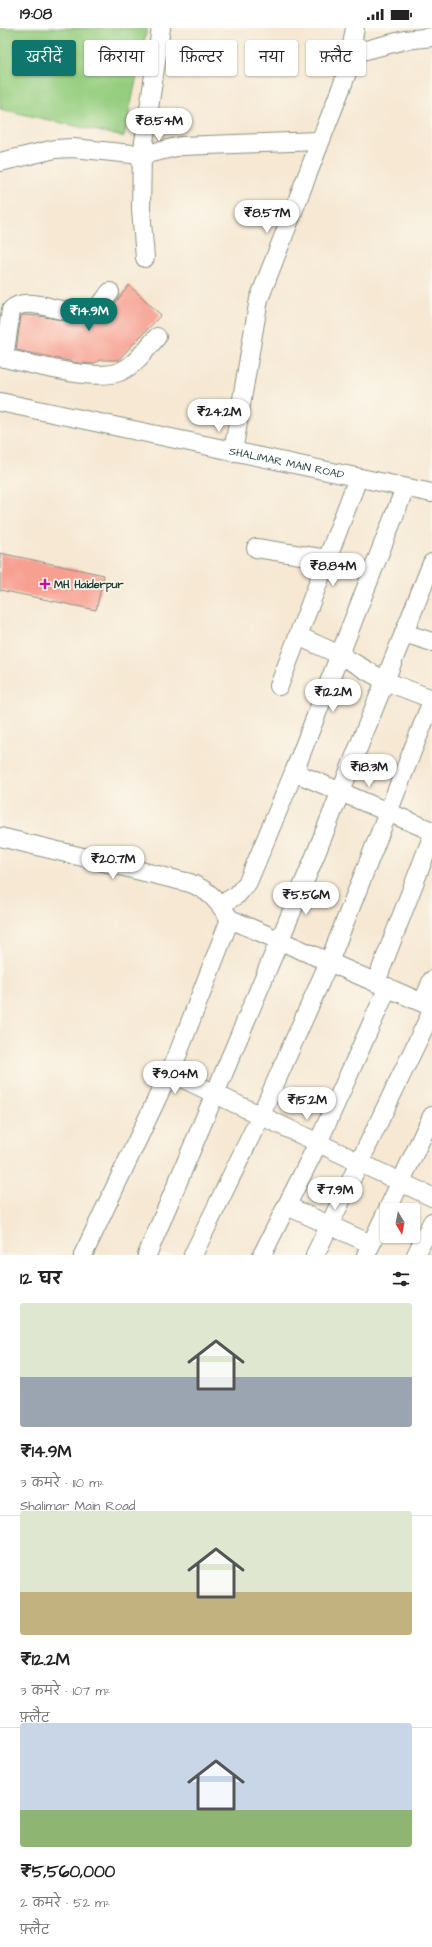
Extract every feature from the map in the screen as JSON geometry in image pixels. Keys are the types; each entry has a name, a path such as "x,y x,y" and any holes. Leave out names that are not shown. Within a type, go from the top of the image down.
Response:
{"street":[{"path":"145,258 142,210 142,155 162,28"},
{"path":"353,40 355,28"},
{"path":"366,50 405,40 432,37"},
{"path":"233,452 259,298 319,141 346,76"},
{"path":"0,162 55,149 73,148 142,155 181,146 319,141"},
{"path":"110,292 100,305 85,312 74,312 27,304 16,306 11,310 2,358 85,375 108,375 119,372 132,364 157,337"},
{"name":"SHALIMAR MAIN ROAD","path":"0,402 432,493"},
{"path":"279,686 358,478"},
{"path":"82,1255 170,1072 225,912 248,882 294,772 405,488"},
{"path":"256,548 327,559"},
{"path":"147,1255 280,940 432,563"},
{"path":"404,633 432,642"},
{"path":"193,1255 262,1116 329,962 432,700 385,681 340,655 298,636"},
{"path":"294,772 432,831"},
{"path":"0,837 190,883 205,889 225,912 280,940 429,1007"},
{"path":"262,1255 318,1142 382,985 432,837"},
{"path":"315,1255 429,1007 432,980"},
{"path":"170,1072 432,1197"},
{"path":"287,1206 330,1225 369,1250 432,1116"},
{"path":"416,1255 432,1222"}],"green space":[{"path":"0,28 147,28 144,40 84,40 84,76 137,76 124,137 0,109"}],"building":[{"path":"129,285 161,315 118,360 100,360 93,364 79,363 16,350 21,316 40,316 65,321 93,322 109,311"},
{"path":"0,553 104,575 96,610 0,590"}],"place":[{"name":"MH Haiderpur","path":"45,584"}]}
